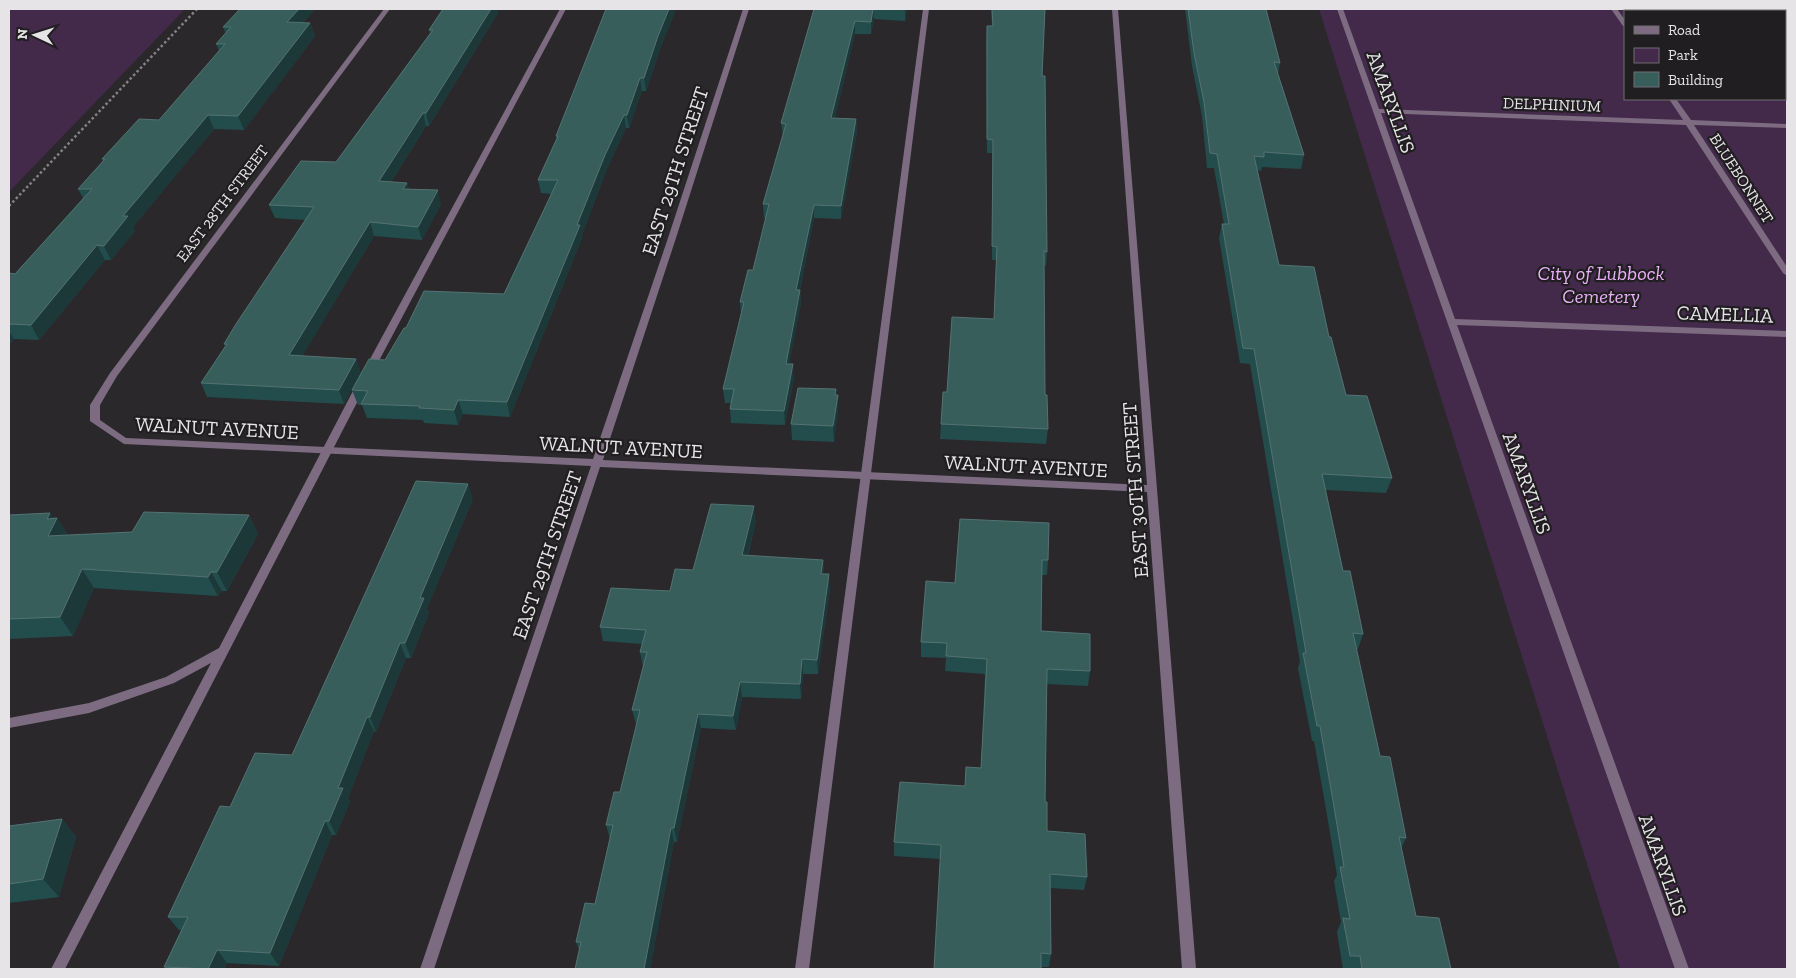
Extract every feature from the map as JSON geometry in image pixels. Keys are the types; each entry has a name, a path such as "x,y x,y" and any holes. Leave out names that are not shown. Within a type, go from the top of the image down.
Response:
{"street":[{"name":"EAST 28TH STREET","path":"95,421 94,405 112,375 387,9"},
{"path":"58,969 326,451 563,9"},
{"name":"EAST 29TH STREET","path":"427,969 746,9"},
{"path":"802,969 926,9"},
{"name":"EAST 30TH STREET","path":"1115,9 1189,969"},
{"name":"AMARYLLIS","path":"1340,9 1682,969"},
{"path":"1614,9 1624,24"},
{"name":"BLUEBONNET","path":"1674,100 1787,273"},
{"name":"DELPHINIUM","path":"1376,111 1787,126"},
{"name":"CAMELLIA","path":"1451,322 1787,334"},
{"name":"WALNUT AVENUE","path":"95,421 124,441 1153,489"},
{"path":"9,723 89,708 170,680 222,651"}],"path":[{"path":"9,206 197,9"}],"green space":[{"path":"9,9 185,9 9,192"},
{"name":"City of Lubbock Cemetery","path":"1319,9 1787,9 1787,969 1620,969"}],"building":[{"path":"240,9 299,9 287,22 310,23 238,116 208,115 123,216 128,216 104,246 97,245 31,325 9,324 9,273 15,274 92,189 78,189 105,159 102,159 139,119 159,120 225,44 216,44 231,27 223,27"},
{"path":"443,9 491,9 426,113 423,113 379,181 407,183 403,189 438,190 418,227 370,222 289,355 356,359 339,390 201,383 227,344 224,344 236,324 314,207 269,205 301,161 336,162 433,30 429,30"},
{"path":"606,9 669,9 644,78 640,78 627,115 624,115 605,155 577,225 580,225 507,402 458,400 454,410 419,408 420,406 361,404 368,391 352,390 369,359 385,360 404,328 406,328 424,291 504,294 558,180 538,180 558,136 556,136"},
{"path":"814,9 873,9 871,22 855,21 831,118 856,119 841,206 814,205 796,290 800,290 786,364 793,364 784,411 730,409 734,389 723,389 744,302 740,302 748,270 753,270 769,204 763,204 786,124 781,123"},
{"path":"992,9 1045,9 1042,76 1045,76 1047,252 1044,251 1045,395 1047,395 1048,429 941,424 943,392 947,392 952,317 994,319 997,247 992,246 993,140 987,139 987,26 993,26"},
{"path":"1188,9 1266,9 1280,63 1274,62 1304,155 1264,152 1264,157 1254,156 1279,265 1314,267 1329,337 1331,337 1346,395 1367,396 1392,478 1322,474 1343,571 1350,571 1363,634 1353,633 1380,756 1390,757 1406,838 1399,837 1416,916 1439,918 1451,969 1362,969 1360,956 1350,956 1343,918 1350,919 1340,867 1344,867 1333,801 1320,726 1317,726 1303,653 1306,653 1254,349 1243,348 1222,224 1229,224 1217,154 1210,153 1204,102 1194,53"},
{"path":"798,388 836,389 835,395 838,395 833,426 791,424"},
{"path":"416,481 468,484 420,598 424,598 405,643 400,643 370,717 367,717 338,788 343,788 329,821 325,821 270,953 217,950 208,969 164,967 188,917 168,917 220,806 230,807 255,753 292,755"},
{"path":"711,504 754,506 742,555 823,560 821,574 829,574 817,660 802,659 800,684 740,682 733,716 698,714 674,828 671,828 644,969 575,969 581,942 576,942 585,903 595,904 613,825 606,825 614,792 620,792 640,710 632,710 647,652 640,652 646,630 600,627 611,588 670,591 675,569 693,570"},
{"path":"144,512 249,515 217,572 211,572 208,577 82,569 60,617 9,619 9,515 50,513 47,519 57,518 48,536 132,532"},
{"path":"960,519 1049,523 1048,560 1042,560 1041,631 1090,634 1090,671 1047,669 1045,802 1047,802 1047,831 1085,834 1087,877 1050,874 1051,954 1041,953 1041,969 934,969 941,845 894,842 900,782 965,786 966,767 981,768 987,659 946,656 947,643 921,642 926,581 955,583"},
{"path":"62,819 43,879 9,884 9,826"}]}
